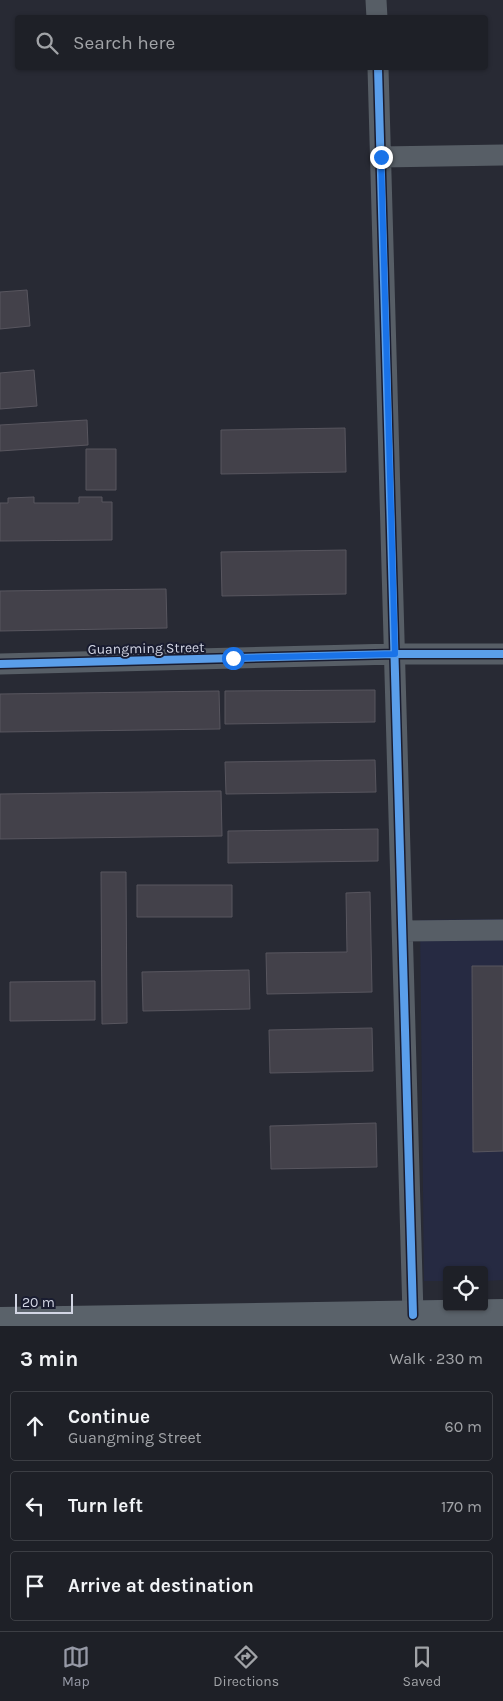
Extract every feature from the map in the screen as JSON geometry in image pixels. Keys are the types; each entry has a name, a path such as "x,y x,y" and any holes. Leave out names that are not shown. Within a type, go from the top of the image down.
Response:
{"street":[{"path":"376,0 377,15"},
{"path":"378,70 413,1315"},
{"path":"381,157 503,155"},
{"name":"Guangming Street","path":"0,664 395,654 503,654"},
{"path":"403,931 503,930"},
{"path":"0,1321 503,1313"}],"shaded area":[{"path":"503,919 503,1280 488,1281 488,1266 443,1266 443,1281 424,1281 420,920"}],"building":[{"path":"27,290 30,326 0,329 0,292"},
{"path":"34,370 37,406 0,409 0,373"},
{"path":"87,420 88,445 0,451 0,425"},
{"path":"345,428 346,472 221,474 221,430"},
{"path":"86,449 116,449 116,490 86,490"},
{"path":"34,497 34,503 79,503 79,497 102,497 102,502 112,502 112,540 0,541 0,503 8,503 8,498"},
{"path":"346,550 346,594 222,596 221,552"},
{"path":"166,589 167,628 0,631 0,591"},
{"path":"375,690 375,722 225,724 225,691"},
{"path":"219,691 220,729 0,732 0,694"},
{"path":"375,760 376,792 226,794 225,762"},
{"path":"221,791 222,836 0,839 0,794"},
{"path":"378,829 378,861 228,863 228,831"},
{"path":"101,872 126,872 127,1023 102,1024"},
{"path":"137,885 232,885 232,917 137,917"},
{"path":"370,892 372,992 267,994 266,953 347,952 346,893"},
{"path":"472,966 503,966 503,1151 473,1152"},
{"path":"249,970 250,1009 143,1011 142,972"},
{"path":"95,981 95,1020 10,1021 10,982"},
{"path":"372,1028 373,1071 270,1073 269,1030"},
{"path":"376,1123 377,1167 271,1169 270,1126"}],"cycle path":[{"path":"378,70 413,1315"},
{"path":"0,664 395,654 503,654"}],"route":[{"path":"233,658 395,654 381,157"}]}
